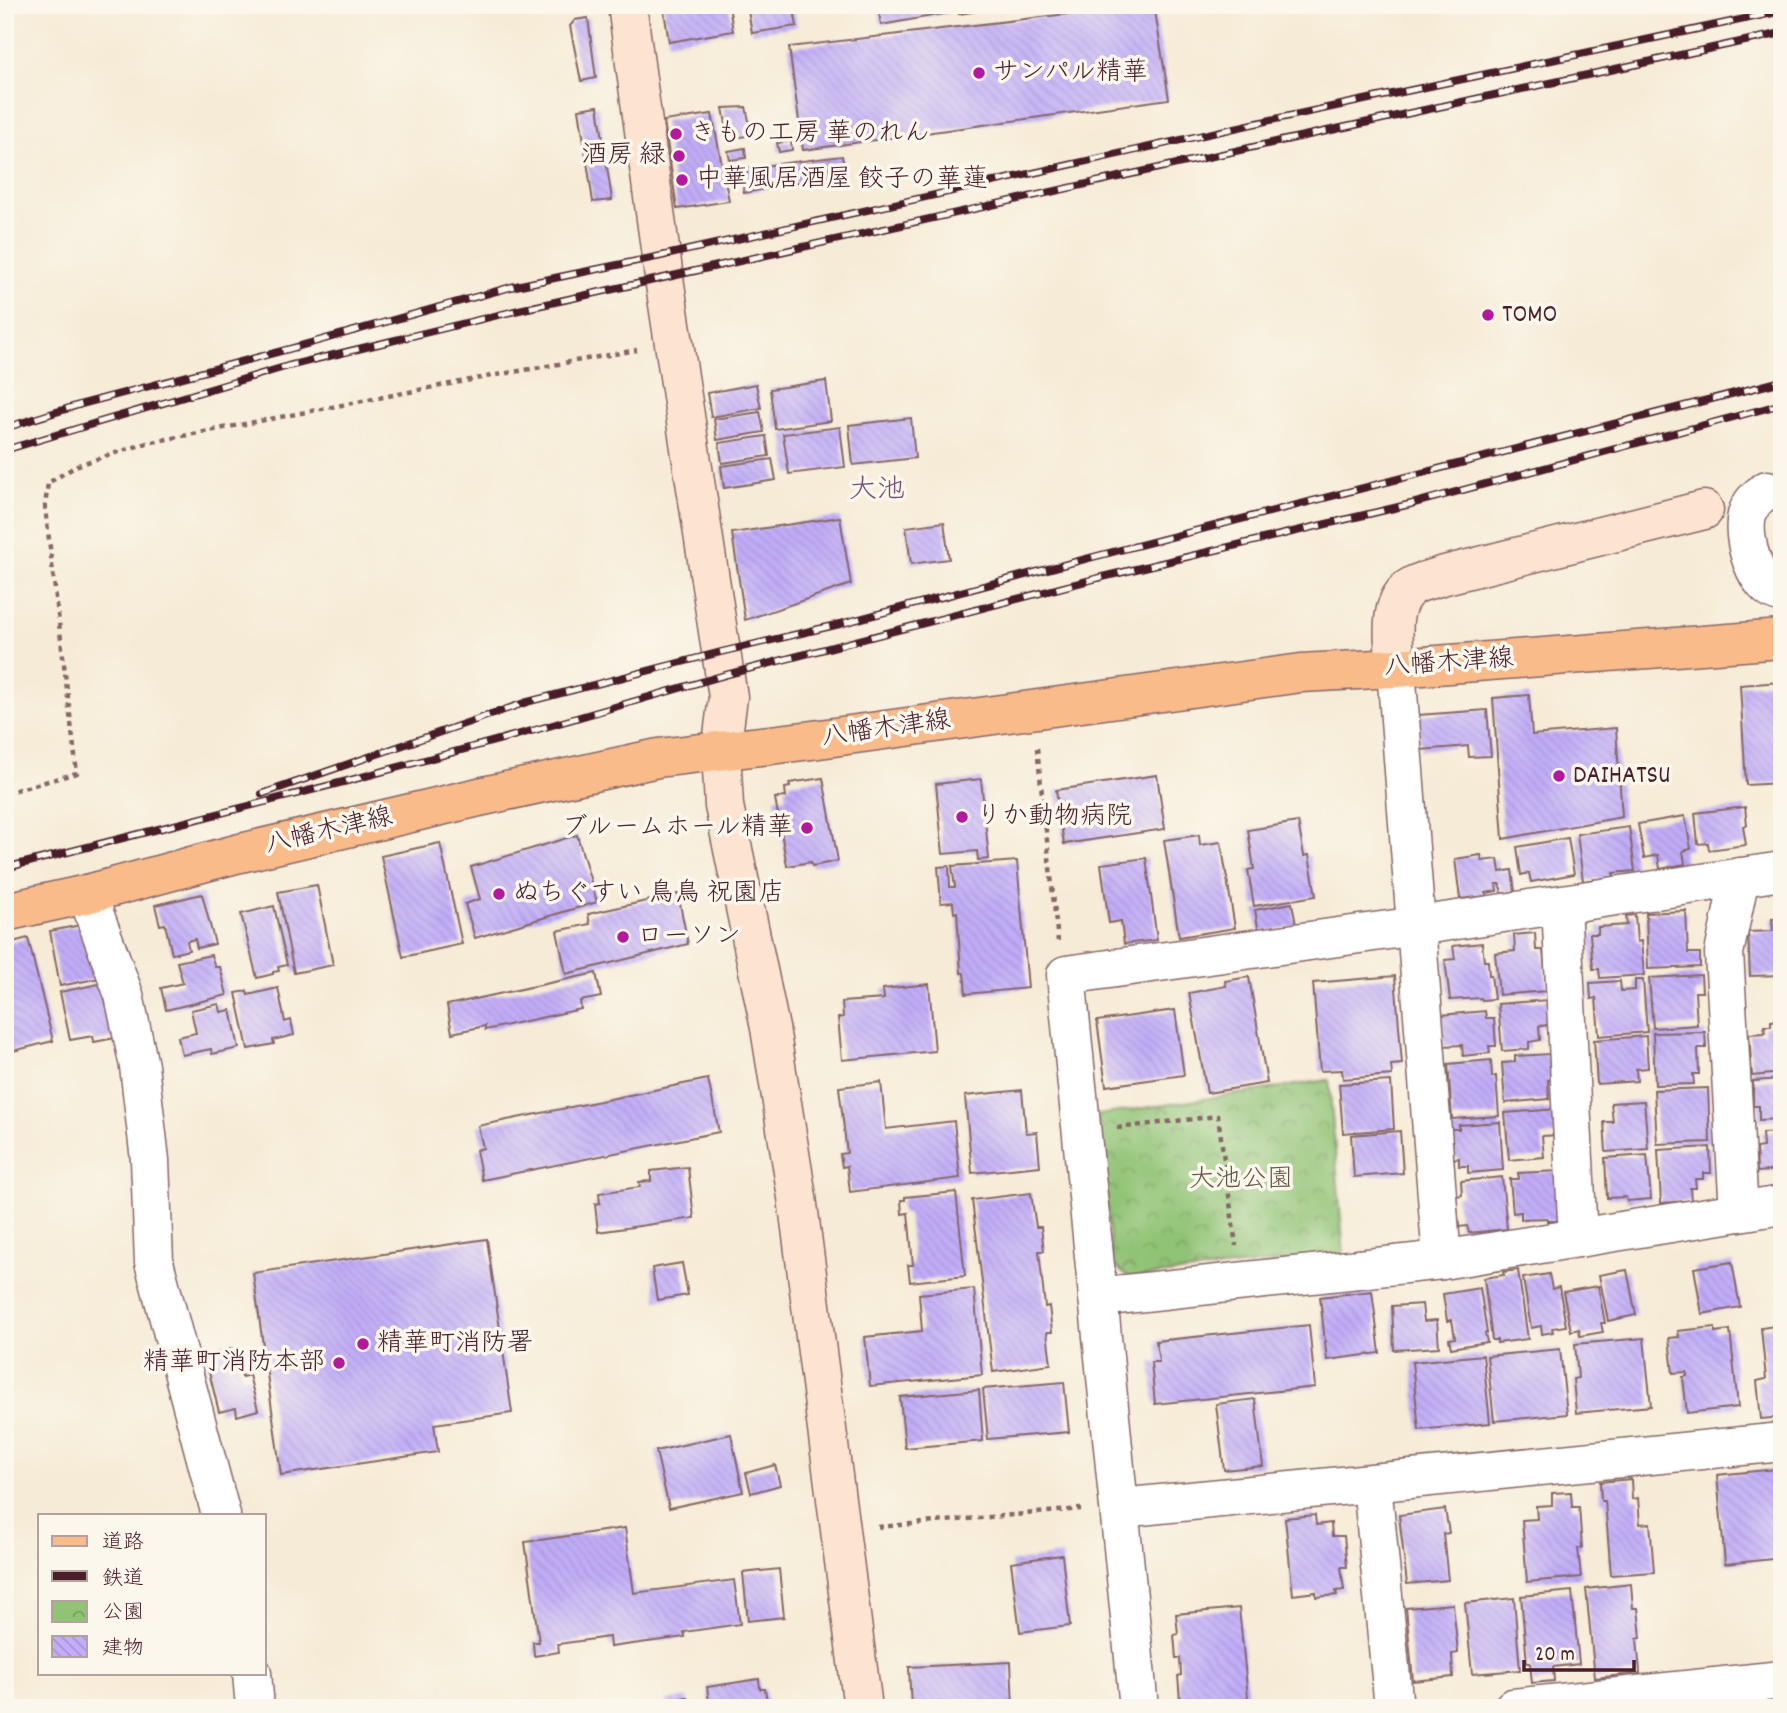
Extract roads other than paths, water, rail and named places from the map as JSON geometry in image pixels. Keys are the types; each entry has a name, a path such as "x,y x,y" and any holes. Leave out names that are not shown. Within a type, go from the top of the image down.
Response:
{"main road":[{"name":"八幡木津線","path":"5,912 87,894 236,854 658,758 1301,673 1782,639"}],"street":[{"path":"627,5 673,343 728,698 721,751 724,806 770,1028 797,1197 863,1708"},
{"path":"1442,1259 1396,668 1395,610 1401,597 1413,586 1441,576 1704,510 1717,503 1774,489"},
{"path":"1774,489 1756,499 1750,506 1745,534 1756,571 1764,584 1776,593 1782,593"},
{"path":"1704,510 1734,523 1745,534"},
{"path":"1139,1708 1066,975 1782,871"},
{"path":"1739,1212 1724,953 1740,877"},
{"path":"87,894 124,995 139,1066 150,1160 154,1262 221,1514"},
{"path":"1561,905 1578,1238"},
{"path":"1098,1297 1442,1259 1782,1205"},
{"path":"1120,1508 1782,1442"},
{"path":"1371,1484 1394,1708"},
{"path":"252,1674 255,1708"},
{"path":"1513,1708 1782,1680"}],"railway":[{"path":"5,428 82,404 511,287 1782,11"},
{"path":"5,450 288,366 519,310 1782,33"},
{"path":"262,794 527,702 1782,381"},
{"path":"5,868 351,780 725,675 1098,578 1411,504 1782,404"}],"place":[{"name":"サンパル精華","path":"979,73"},
{"name":"きもの工房 華のれん","path":"676,134"},
{"name":"酒房 緑","path":"679,156"},
{"name":"中華風居酒屋 餃子の華蓮","path":"682,180"},
{"name":"TOMO","path":"1488,315"},
{"name":"DAIHATSU","path":"1559,776"},
{"name":"りか動物病院","path":"962,817"},
{"name":"ブルームホール精華","path":"807,828"},
{"name":"ぬちぐすい 鳥鳥 祝園店","path":"499,894"},
{"name":"ローソン","path":"623,937"},
{"name":"精華町消防署","path":"363,1344"},
{"name":"精華町消防本部","path":"339,1363"}],"district":[{"name":"大池","path":"877,492"}],"park label":[{"name":"大池公園","path":"1241,1180"}]}
